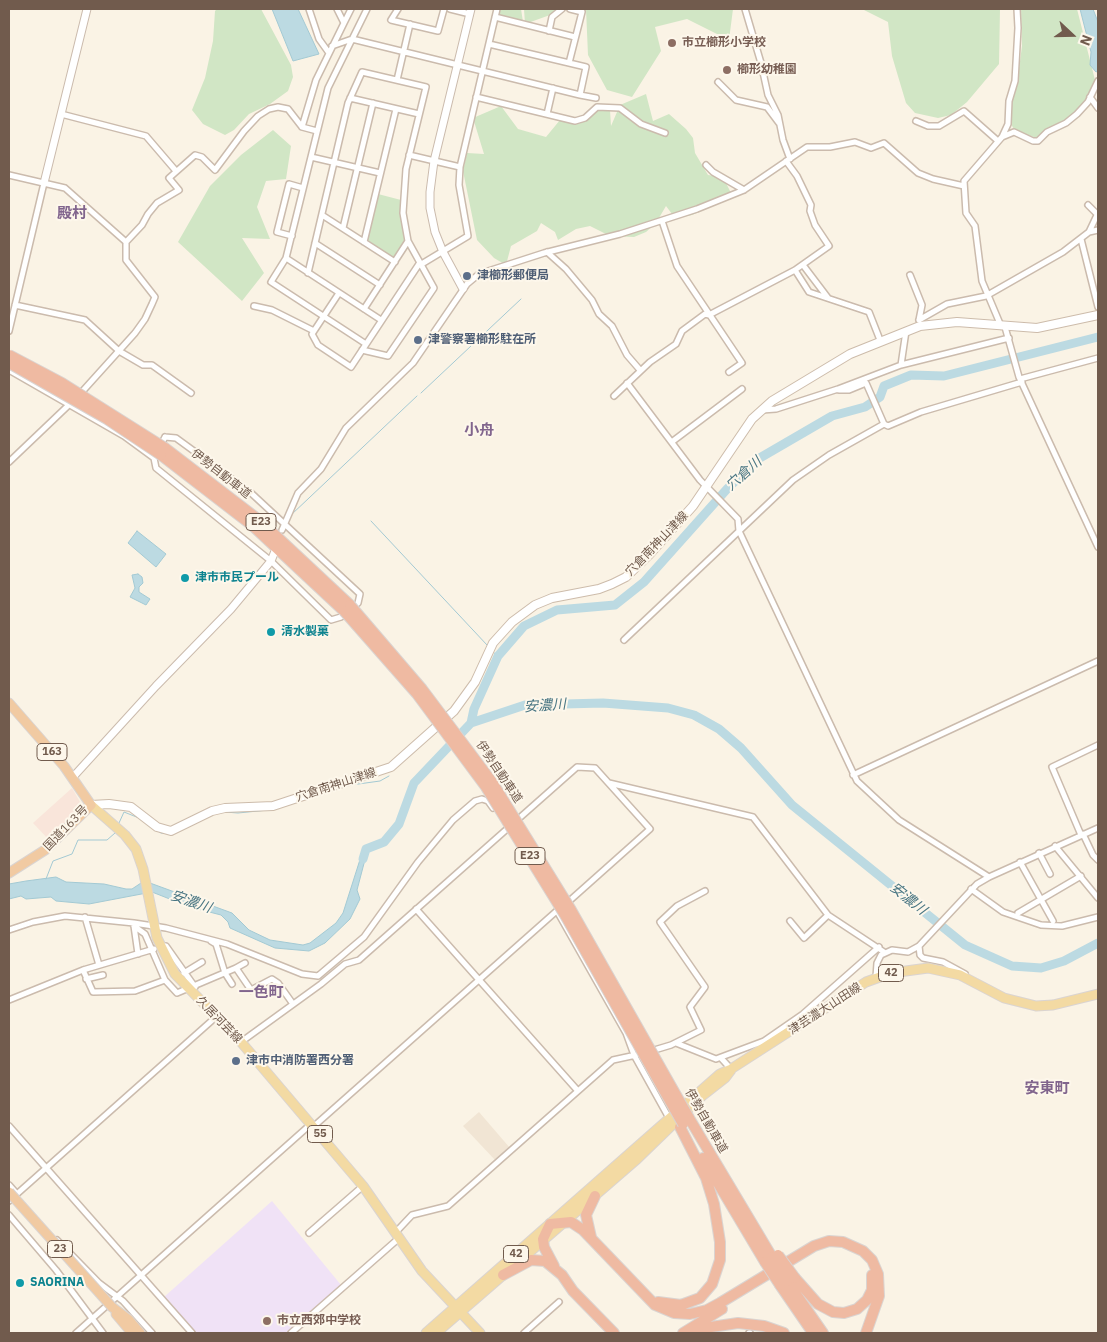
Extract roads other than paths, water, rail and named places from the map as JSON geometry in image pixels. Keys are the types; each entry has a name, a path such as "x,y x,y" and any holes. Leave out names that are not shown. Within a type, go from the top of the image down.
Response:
{"highway":[{"name":"伊勢自動車道","path":"9,355 78,393 160,454"},
{"name":"伊勢自動車道","path":"9,364 107,419 259,520 347,608 422,689 492,782 566,902 684,1123 729,1186 771,1258"},
{"name":"伊勢自動車道","path":"347,608 417,694 486,787 560,907 684,1123 771,1258 823,1333"},
{"name":"国道163号","path":"9,703 73,777 91,805 45,850 9,873"},
{"path":"646,1297 674,1305 692,1302 709,1288 718,1269 720,1242 714,1204 706,1178 684,1123"},
{"name":"23","path":"13,1193 112,1307 132,1333"},
{"path":"592,1239 586,1215 595,1196"},
{"path":"614,1333 573,1291 562,1274 554,1266 544,1247 543,1239 550,1224 564,1221 578,1226 646,1297 660,1308 674,1313 701,1312 720,1303 806,1250 829,1242 843,1242 866,1254 878,1274 879,1296 866,1333"},
{"path":"683,1333 791,1265 812,1253 826,1248 841,1247 858,1254 869,1267 873,1285 864,1304 857,1309 844,1313 833,1312 787,1282 771,1258"},
{"path":"503,1276 531,1260 541,1260 554,1266"},
{"name":"伊勢自動車道","path":"787,1282 813,1333"},
{"path":"112,1307 128,1319 140,1333"},
{"path":"694,1333 711,1327 738,1323 764,1326 784,1333"}],"main road":[{"name":"穴倉南神山津線","path":"91,805 109,804 131,807 157,827 171,831 212,811 226,808 273,806 390,767 454,711 475,682 493,643 512,622 543,601 560,595 599,589 626,578 678,524 709,488 752,419 761,410 843,357 909,329 948,322 1037,328 1098,315"},
{"name":"久居河芸線","path":"91,805 125,836 136,849 143,869 154,926 165,958 175,974 192,988 241,1042 363,1186 422,1272 480,1333"},
{"name":"津芸濃大山田線","path":"436,1333 458,1309 550,1224 720,1074 731,1070 805,1017 876,977 902,970 928,968 951,972 971,980 1004,998 1036,1006 1098,994"},
{"name":"津芸濃大山田線","path":"426,1333 503,1276 543,1239 595,1196 702,1096 725,1078 731,1070"}],"street":[{"path":"9,330 87,9"},
{"path":"309,9 319,39 329,53"},
{"path":"337,9 344,22"},
{"path":"302,127 312,90 351,9"},
{"path":"366,9 328,88 286,258 271,282 366,344"},
{"path":"398,9 391,20 438,31 444,9"},
{"path":"450,9 470,11 434,161 430,208 435,232 443,252 463,289"},
{"path":"339,293 312,334 318,345 351,367 419,265 468,236 461,196 460,167 497,9"},
{"path":"549,31 552,17 562,9"},
{"path":"569,63 582,12 570,9"},
{"path":"614,396 640,370 676,344 682,331 705,314 708,315 795,270 829,246 815,225 810,211 811,205 788,160 777,111 768,95 761,63 745,9"},
{"path":"1016,9 1018,28 1015,81 1009,102 1008,124 1000,139 967,176 964,186 966,212 975,226 980,273 986,296 1010,339 1020,379 1098,547"},
{"path":"495,17 576,37"},
{"path":"396,80 410,24"},
{"path":"332,46 352,39 596,98"},
{"path":"489,44 586,67 580,94"},
{"path":"308,273 350,98 362,72 426,87 404,180 403,208 408,240 419,265 434,288 388,356 362,350"},
{"path":"1000,139 1014,132 1033,141 1038,140 1047,132 1066,124 1090,97 1098,81"},
{"path":"718,82 736,100 767,107 780,126"},
{"path":"547,114 553,88"},
{"path":"476,96 578,121 597,107 620,108 641,124 665,133"},
{"path":"1090,97 1098,108"},
{"path":"350,98 419,114"},
{"path":"343,228 373,103"},
{"path":"9,462 70,404 119,352 146,319 155,297 129,267 125,255 126,242 142,225 148,214 158,203 179,190 169,178 197,154 215,170 244,131 258,116 270,109 278,107 288,109 302,127 317,131"},
{"path":"364,242 396,109"},
{"path":"916,121 928,126 939,126 964,112 1000,139"},
{"path":"61,114 146,136 176,171"},
{"path":"282,530 298,493 321,469 346,428 413,363 463,289 479,274 547,252 662,221 744,190 807,147 830,147 854,142 871,148 884,143 918,173 932,179 964,186"},
{"path":"409,155 460,167"},
{"path":"311,157 380,173"},
{"path":"706,165 712,172 744,190"},
{"path":"9,175 65,188 126,242"},
{"path":"292,236 277,232 289,184 303,188"},
{"path":"901,365 909,329 919,320 947,304 986,296 1082,239 1089,232 1098,213 1088,205"},
{"path":"322,214 395,262"},
{"path":"662,221 677,266 708,315 727,338 742,363 729,372"},
{"path":"1089,232 1098,230"},
{"path":"1082,239 1098,307"},
{"path":"364,309 408,240"},
{"path":"315,243 380,285"},
{"path":"547,252 566,269 592,300 599,314 612,326 627,356 640,370"},
{"path":"286,258 381,320"},
{"path":"803,265 828,299"},
{"path":"795,270 809,292 869,312 880,340"},
{"path":"910,275 922,305 919,320"},
{"path":"15,305 85,320 119,352 143,365 152,365 191,393"},
{"path":"254,306 272,310 314,331"},
{"path":"761,410 776,409 838,389 901,365 1010,339"},
{"path":"838,389 849,390 866,383 883,422 888,426 921,412 1020,379 1098,358"},
{"path":"9,370 124,436 160,454"},
{"path":"627,383 709,488 736,517 739,531 853,775 899,820 989,877"},
{"path":"673,441 742,389"},
{"path":"624,640 793,480 829,455 883,422"},
{"path":"165,437 176,438 250,492 360,594 358,602 341,618 331,620 271,561 156,468 160,454 165,437"},
{"path":"73,777 156,686 232,609 271,561 275,551"},
{"path":"853,775 1098,661"},
{"path":"1098,745 1052,767 1082,835 1093,855 1098,860"},
{"path":"76,1333 650,829 595,768 579,766 359,960 346,964 319,986 241,1042"},
{"path":"609,783 753,818 828,914 886,951 908,952 918,946 970,890 989,877 1098,828"},
{"path":"9,930 47,919 86,917 154,926 209,939 241,949 302,974 318,976 364,937 438,837 464,809 475,800 482,799 488,801 507,829 557,911 626,1033 634,1055 669,1118"},
{"path":"1055,846 1098,898"},
{"path":"1040,853 1050,874"},
{"path":"1020,862 1053,921"},
{"path":"1018,913 1081,876"},
{"path":"970,890 1003,912 1034,923 1062,926 1098,917"},
{"path":"291,1333 396,1236 412,1215 448,1206 613,1060 676,1042 701,1030 690,1007 705,987 660,922 680,904 705,892"},
{"path":"416,909 578,1091"},
{"path":"790,921 804,938 828,914"},
{"path":"86,917 99,965"},
{"path":"134,924 145,934 154,949 165,980 177,993 245,963"},
{"path":"134,924 138,954"},
{"path":"209,939 216,944 225,973 232,984"},
{"path":"163,946 166,946 192,988"},
{"path":"918,946 923,958 948,963 971,980"},
{"path":"676,1042 716,1059 764,1041 805,1017 880,947"},
{"path":"9,1000 83,970 154,949"},
{"path":"876,977 877,963 886,951"},
{"path":"184,973 202,962"},
{"path":"236,968 251,990 272,979 278,983 293,1004"},
{"path":"83,970 94,992 135,991 165,980"},
{"path":"319,986 326,971"},
{"path":"86,979 103,975"},
{"path":"9,1201 13,1193 46,1168 217,1016"},
{"path":"721,1058 731,1070"},
{"path":"9,1126 192,1333"},
{"path":"9,1185 13,1193 99,1283 117,1297 152,1333"},
{"path":"309,1234 363,1186"},
{"path":"9,1215 56,1270 102,1333"},
{"path":"524,1333 559,1302"}],"water":[{"path":"272,9 298,9 319,54 293,61"},
{"path":"1080,9 1093,9 1098,22 1098,71 1096,72 1090,65 1091,52"},
{"path":"137,531 166,554 156,567 128,543"},
{"path":"138,574 142,577 143,583 139,587 139,592 150,599 146,605 130,597 135,588 132,575"},
{"path":"364,847 367,852 357,890 360,899 350,919 325,943 309,951 275,948 230,928 228,922 221,915 190,907 152,892 89,904 56,901 51,897 26,899 21,896 9,899 9,884 56,877 66,882 104,884 126,889 132,889 141,883 150,883 232,913 249,930 270,940 303,945 310,943 336,923 343,913"}],"waterway":[{"path":"421,393 521,299"},
{"name":"穴倉川","path":"471,723 474,709 498,656 524,626 557,610 615,605 644,582 727,489 758,459 832,416 865,407 880,397 884,386 911,375 944,376 1098,337"},
{"path":"291,515 417,396"},
{"path":"371,521 487,645"},
{"name":"穴倉川","path":"493,652 498,656"},
{"name":"安濃川","path":"363,859 366,849 384,842 399,824 414,783 471,723 525,705 603,703 668,708 694,715 719,729 741,748 792,805 965,945 1012,966 1041,968 1064,961 1098,943"},
{"path":"344,786 380,781 389,776"},
{"path":"225,812 238,813 268,810"},
{"path":"119,823 124,812 139,818"},
{"path":"173,834 196,823"},
{"path":"148,825 161,833 169,834"},
{"path":"46,879 53,861 72,854 78,840 107,840 115,833"}],"place":[{"name":"市立櫛形小学校","path":"672,43"},
{"name":"櫛形幼稚園","path":"727,70"},
{"name":"津櫛形郵便局","path":"467,276"},
{"name":"津警察署櫛形駐在所","path":"418,340"},
{"name":"津市市民プール","path":"185,578"},
{"name":"清水製菓","path":"271,632"},
{"name":"津市中消防署西分署","path":"236,1061"},
{"name":"SAORINA","path":"20,1283"},
{"name":"市立西郊中学校","path":"267,1321"}],"district":[{"name":"殿村","path":"72,214"},
{"name":"小舟","path":"479,431"},
{"name":"一色町","path":"261,993"},
{"name":"安東町","path":"1047,1089"}]}
